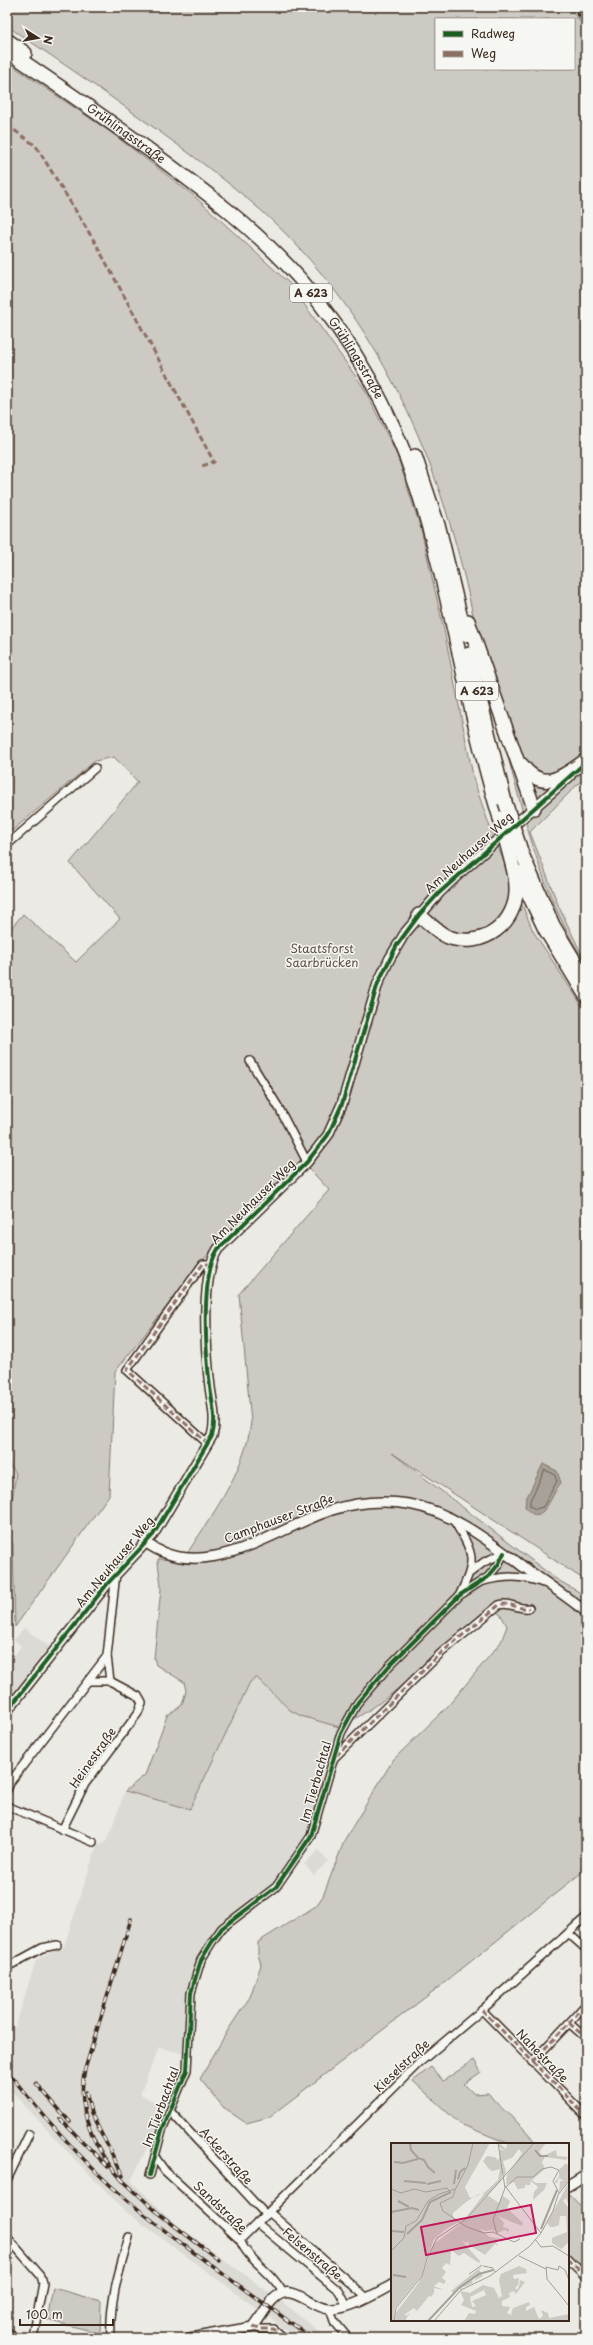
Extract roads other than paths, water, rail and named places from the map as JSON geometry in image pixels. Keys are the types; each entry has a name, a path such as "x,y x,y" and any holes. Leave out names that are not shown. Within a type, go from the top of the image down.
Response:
{"highway":[{"name":"A 623","path":"7,40 108,110 218,191 281,247 307,275 327,299 366,356 398,417 425,483 452,579 494,763 500,803 516,857 553,925 586,980"},
{"name":"Grühlingsstraße","path":"7,51 165,161 244,224 300,279 342,334 377,392 402,446 416,486 443,580 500,803"},
{"path":"452,579 518,758 534,808"},
{"path":"518,758 532,776 546,780 564,776 586,761"},
{"name":"A 623","path":"500,803 500,818 545,930 586,996"},
{"path":"419,915 448,936 465,941 486,937 504,924 514,906 516,857"}],"street":[{"name":"Am Neuhauser Weg","path":"7,1711 11,1700 116,1573 162,1522 208,1444 214,1429 206,1331 210,1264 218,1249 225,1241 308,1162 328,1135 342,1104 378,983 397,944 419,915 461,872 586,761"},
{"path":"7,845 95,768"},
{"path":"250,1060 279,1108 308,1162"},
{"name":"Am Neuhauser Weg","path":"208,1444 127,1370 203,1264 210,1264"},
{"name":"Camphauser Straße","path":"145,1542 159,1551 175,1556 190,1558 214,1556 249,1546 331,1510 375,1502 410,1504 454,1521 504,1553 586,1612"},
{"name":"Im Tierbachtal","path":"454,1521 471,1550 470,1572 460,1595"},
{"path":"470,1572 484,1562 504,1553"},
{"name":"Im Tierbachtal","path":"150,2174 162,2130 171,2112 187,2070 191,1993 201,1960 222,1928 276,1887 307,1843 316,1822 341,1733 358,1702 389,1666 460,1595 481,1582 498,1565 504,1553"},
{"path":"89,1681 110,1681 107,1656 116,1573"},
{"name":"Im Tierbachtal","path":"481,1582 509,1576 529,1578 549,1586"},
{"name":"Im Tierbachtal","path":"333,1759 441,1653 499,1605 507,1603 519,1608 529,1608"},
{"path":"7,1790 11,1781 107,1656"},
{"name":"Heinestraße","path":"62,1830 85,1784 138,1713 142,1700 138,1696 110,1681"},
{"path":"7,1806 93,1842"},
{"name":"Kieselstraße","path":"240,2240 419,2063 482,2010 586,1917"},
{"path":"568,1933 586,1949"},
{"path":"7,1967 42,1948 57,1945"},
{"path":"532,2062 586,2004"},
{"name":"Nahestraße","path":"482,2010 586,2116"},
{"path":"569,2022 586,2038"},
{"name":"Ackerstraße","path":"171,2112 267,2213 366,2297"},
{"path":"7,2180 29,2134"},
{"name":"Sandstraße","path":"155,2157 165,2171 240,2240 244,2248 276,2280 283,2293"},
{"path":"569,2185 586,2175"},
{"name":"Felsenstraße","path":"257,2223 339,2291 347,2306"},
{"path":"7,2237 41,2276 43,2283 33,2338"},
{"path":"111,2338 111,2310 129,2237"},
{"path":"569,2260 586,2278"},
{"path":"190,2338 234,2334 253,2327 276,2298 283,2293 291,2292 315,2306 330,2309 347,2306 391,2285"},
{"path":"330,2309 334,2321 348,2338"},
{"path":"253,2327 260,2329 274,2329 284,2338"},
{"path":"7,2332 16,2338"}],"water":[{"path":"543,1464 557,1471 561,1483 542,1512 537,1514 531,1513 525,1507 526,1499"}],"railway":[{"path":"572,7 586,24"},
{"path":"123,2181 104,2157 90,2129 85,2114 83,2084 85,2069 131,1919"},
{"path":"7,2071 31,2101 83,2159 111,2186 185,2246 312,2338"},
{"path":"36,2083 70,2122"},
{"path":"86,2092 91,2113 123,2176"},
{"path":"60,2119 108,2167"},
{"path":"120,2178 158,2213 219,2260"}],"park label":[{"name":"Staatsforst Saarbrücken","path":"322,956"}]}
